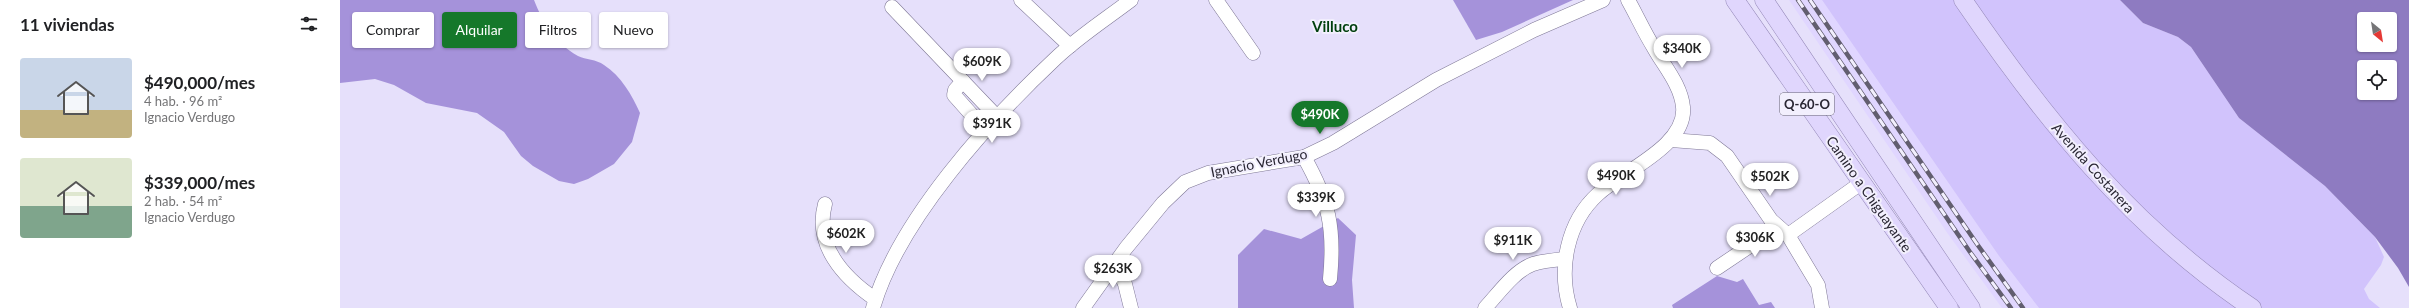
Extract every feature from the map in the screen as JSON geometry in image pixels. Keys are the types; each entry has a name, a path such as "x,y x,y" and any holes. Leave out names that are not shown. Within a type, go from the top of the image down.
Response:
{"main road":[{"path":"1727,0 1752,24"},
{"name":"Camino a Chiguayante","path":"1735,0 1949,308"},
{"name":"Camino a Chiguayante","path":"1764,0 1971,308"},
{"name":"Avenida Costanera","path":"1963,0 2044,112 2105,183 2147,226 2182,257 2252,308"}],"street":[{"path":"1021,0 1070,46"},
{"path":"825,204 822,223 828,249 845,273 874,304 892,264 923,210 952,169 998,118 1070,46 1132,0"},
{"path":"1216,0 1253,53"},
{"name":"Ignacio Verdugo","path":"1083,308 1163,203 1185,182 1208,173 1304,156 1333,142 1436,80 1534,30 1603,0"},
{"path":"1570,308 1565,287 1564,259 1578,220 1597,195 1661,149 1671,140 1682,123 1682,101 1674,81 1628,0"},
{"path":"892,6 998,118"},
{"path":"963,81 955,90 954,95 986,131"},
{"path":"1671,140 1701,141 1719,149 1783,231 1818,285 1822,308"},
{"path":"1304,156 1319,183 1328,209 1332,246 1330,279"},
{"path":"1717,268 1783,231 1861,183"},
{"path":"1485,308 1517,274 1528,266 1564,259"},
{"path":"1116,263 1125,284 1131,308"}],"shaded area":[{"path":"340,0 534,0 539,12 525,12 525,48 566,48 578,56 604,65 621,80 640,113 632,142 614,164 588,179 574,184 559,181 533,166 521,156 504,132 477,113 426,103 394,85 375,79 340,83"},
{"path":"1453,0 1573,0 1502,32 1476,40"},
{"path":"1789,0 1822,0 1999,256 2039,308 2002,308 1948,234"},
{"path":"1822,0 2120,0 2143,23 2178,37 2191,47 2239,118 2325,186 2375,237 2384,257 2381,265 2364,289 2369,299 2380,308 2039,308 1999,256"},
{"path":"2120,0 2409,0 2409,287 2398,268 2375,237 2325,186 2239,118 2191,47 2178,37 2143,23"},
{"path":"1338,218 1356,235 1352,280 1354,308 1238,308 1238,255 1264,229 1301,239"},
{"path":"1717,276 1737,282 1743,279 1759,305 1771,302 1775,308 1673,308 1672,305"}],"railway":[{"path":"1798,0 1970,252 2011,308"},
{"path":"1810,0 1977,244 2023,308"}],"district":[{"name":"Villuco","path":"1335,27"}]}
